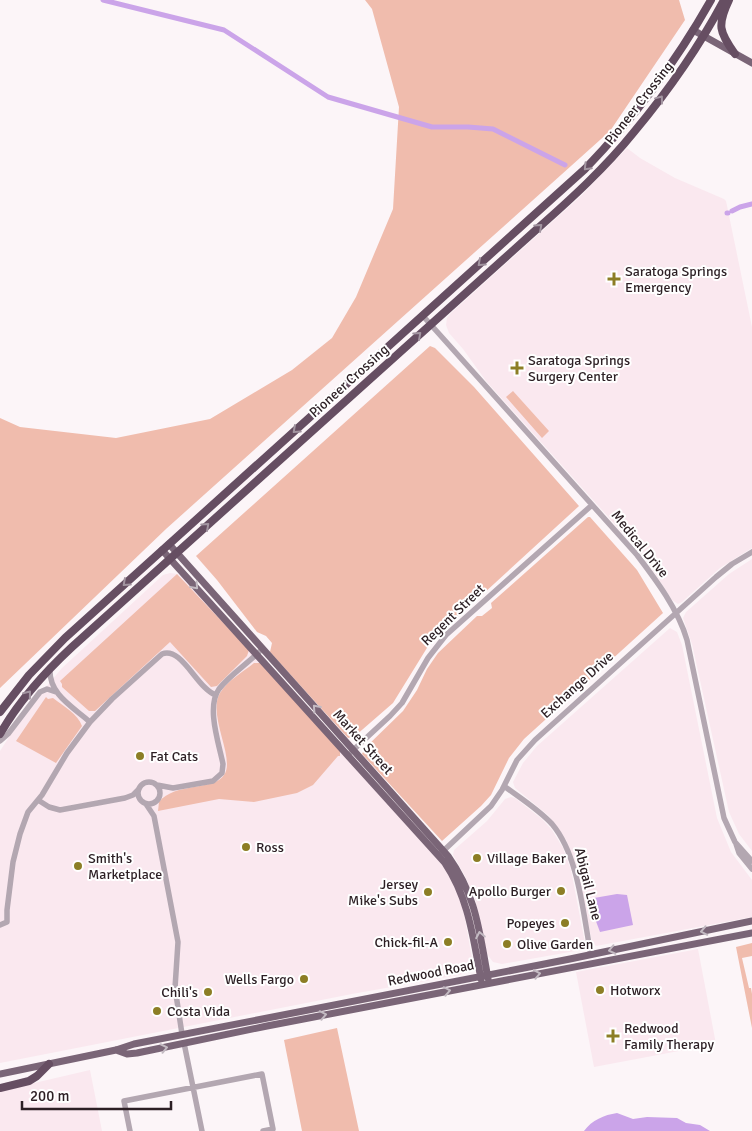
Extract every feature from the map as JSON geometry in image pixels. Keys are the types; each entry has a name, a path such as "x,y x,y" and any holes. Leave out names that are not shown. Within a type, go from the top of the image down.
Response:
{"highway":[{"name":"Pioneer Crossing","path":"0,712 29,675 52,650 585,169 650,94 711,0"},
{"name":"Pioneer Crossing","path":"0,734 21,701 50,668 556,212 606,163 654,108 703,36 724,0"},
{"path":"729,0 722,17 721,29 735,54"},
{"path":"0,1088 29,1081 49,1064"}],"main road":[{"path":"693,30 752,63"},
{"name":"Market Street","path":"169,544 173,556"},
{"name":"Market Street","path":"162,550 173,556 351,752 462,878 472,900 486,984"},
{"name":"Redwood Road","path":"0,1074 182,1034 590,955 752,921"},
{"name":"Redwood Road","path":"116,1050 132,1054 752,933"}],"street":[{"name":"Medical Drive","path":"423,316 640,559 675,614 687,640 722,811 739,852 752,869"},
{"name":"Regent Street","path":"351,752 402,703 428,658 441,640 592,505"},
{"name":"Exchange Drive","path":"441,853 488,811 504,786 517,760 535,740 724,570 752,552"},
{"path":"38,800 49,807 60,810 125,798 133,795 147,782 173,788 213,781 222,773 223,764 213,711 216,695 220,688 259,651"},
{"path":"0,925 8,922 7,910 10,876 26,816 67,753 90,722 112,699 162,654 166,653 175,654 208,691 216,695"},
{"path":"50,668 50,679 56,692 90,722"},
{"path":"0,741 11,731 40,692 47,690 56,692"},
{"path":"156,785 160,791 154,807 154,816 178,942 175,988 182,1034"},
{"name":"Abigail Lane","path":"504,786 542,814 564,843 574,870 590,955"},
{"path":"125,798 152,804 173,788"},
{"path":"139,789 139,796 154,816"},
{"name":"Medical Drive","path":"735,842 752,861"},
{"path":"184,1043 202,1131"},
{"path":"130,1131 124,1101 262,1074 273,1129 263,1131"}],"shaded area":[{"path":"365,0 679,0 685,20 610,131 166,529 0,688 0,418 20,427 116,438 210,419 292,370 332,338 356,297 393,209 399,107 372,9"},
{"path":"627,148 640,158 675,178 726,201 752,327 752,548 720,568 678,604 672,600 638,550 486,381 449,333 446,325 447,318 451,313 582,195"},
{"path":"430,346 435,348 474,387 579,506 483,594 478,593 469,601 469,606 430,643 393,703 355,736 348,738 270,652 272,643 266,636 257,632 196,556"},
{"path":"513,391 549,431 542,438 506,397"},
{"path":"588,517 637,570 663,613 524,739 509,758 491,795 442,841 362,754 365,748 403,711 438,653 477,616 482,616 492,608 491,603"},
{"path":"752,559 752,851 739,834 729,812 692,644 683,618 686,612 729,574"},
{"path":"170,573 178,574 201,597 446,869 462,901 472,959 471,967 466,973 459,975 0,1063 0,751 26,711 62,668 163,575"},
{"path":"177,574 249,650 247,656 217,686 211,687 170,642 95,711 89,711 62,687 60,681"},
{"path":"670,628 677,632 682,645 717,818 731,852 752,880 752,917 596,946 592,942 576,865 566,840 549,816 515,788 513,782 523,763 537,746"},
{"path":"254,663 260,663 340,751 340,756 313,785 297,793 254,802 219,799 158,811 159,802 166,796 184,789 212,783 224,775 227,768 227,759 217,713 217,702 220,693 227,685"},
{"path":"46,697 48,699 53,698 70,710 82,726 56,763 16,741"},
{"path":"511,797 542,819 552,830 563,848 571,870 585,943 581,950 502,964 493,962 487,954 476,902 465,876 453,855 454,850 487,821 505,799"},
{"path":"617,894 627,895 633,925 600,932 591,908 591,901 594,898"},
{"path":"752,943 752,956 742,958 752,994 752,1028 736,947"},
{"path":"698,949 716,1044 594,1067 576,972"},
{"path":"337,1028 359,1131 302,1131 284,1040"},
{"path":"90,1070 102,1131 0,1131 0,1091"},
{"path":"617,1113 633,1119 647,1117 677,1118 686,1123 700,1125 710,1131 584,1131 599,1119"}],"waterway":[{"path":"103,0 224,30 328,97 432,127 493,129 565,165"},
{"path":"732,211 752,204"}],"place":[{"name":"Saratoga Springs Emergency","path":"614,279"},
{"name":"Saratoga Springs Surgery Center","path":"517,368"},
{"name":"Fat Cats","path":"140,756"},
{"name":"Ross","path":"246,847"},
{"name":"Village Baker","path":"477,858"},
{"name":"Smith's Marketplace","path":"78,866"},
{"name":"Apollo Burger","path":"561,891"},
{"name":"Jersey Mike's Subs","path":"428,892"},
{"name":"Popeyes","path":"565,923"},
{"name":"Chick-fil-A","path":"448,942"},
{"name":"Olive Garden","path":"507,944"},
{"name":"Wells Fargo","path":"304,979"},
{"name":"Hotworx","path":"600,990"},
{"name":"Chili's","path":"208,992"},
{"name":"Costa Vida","path":"157,1011"},
{"name":"Redwood Family Therapy","path":"613,1036"}]}
